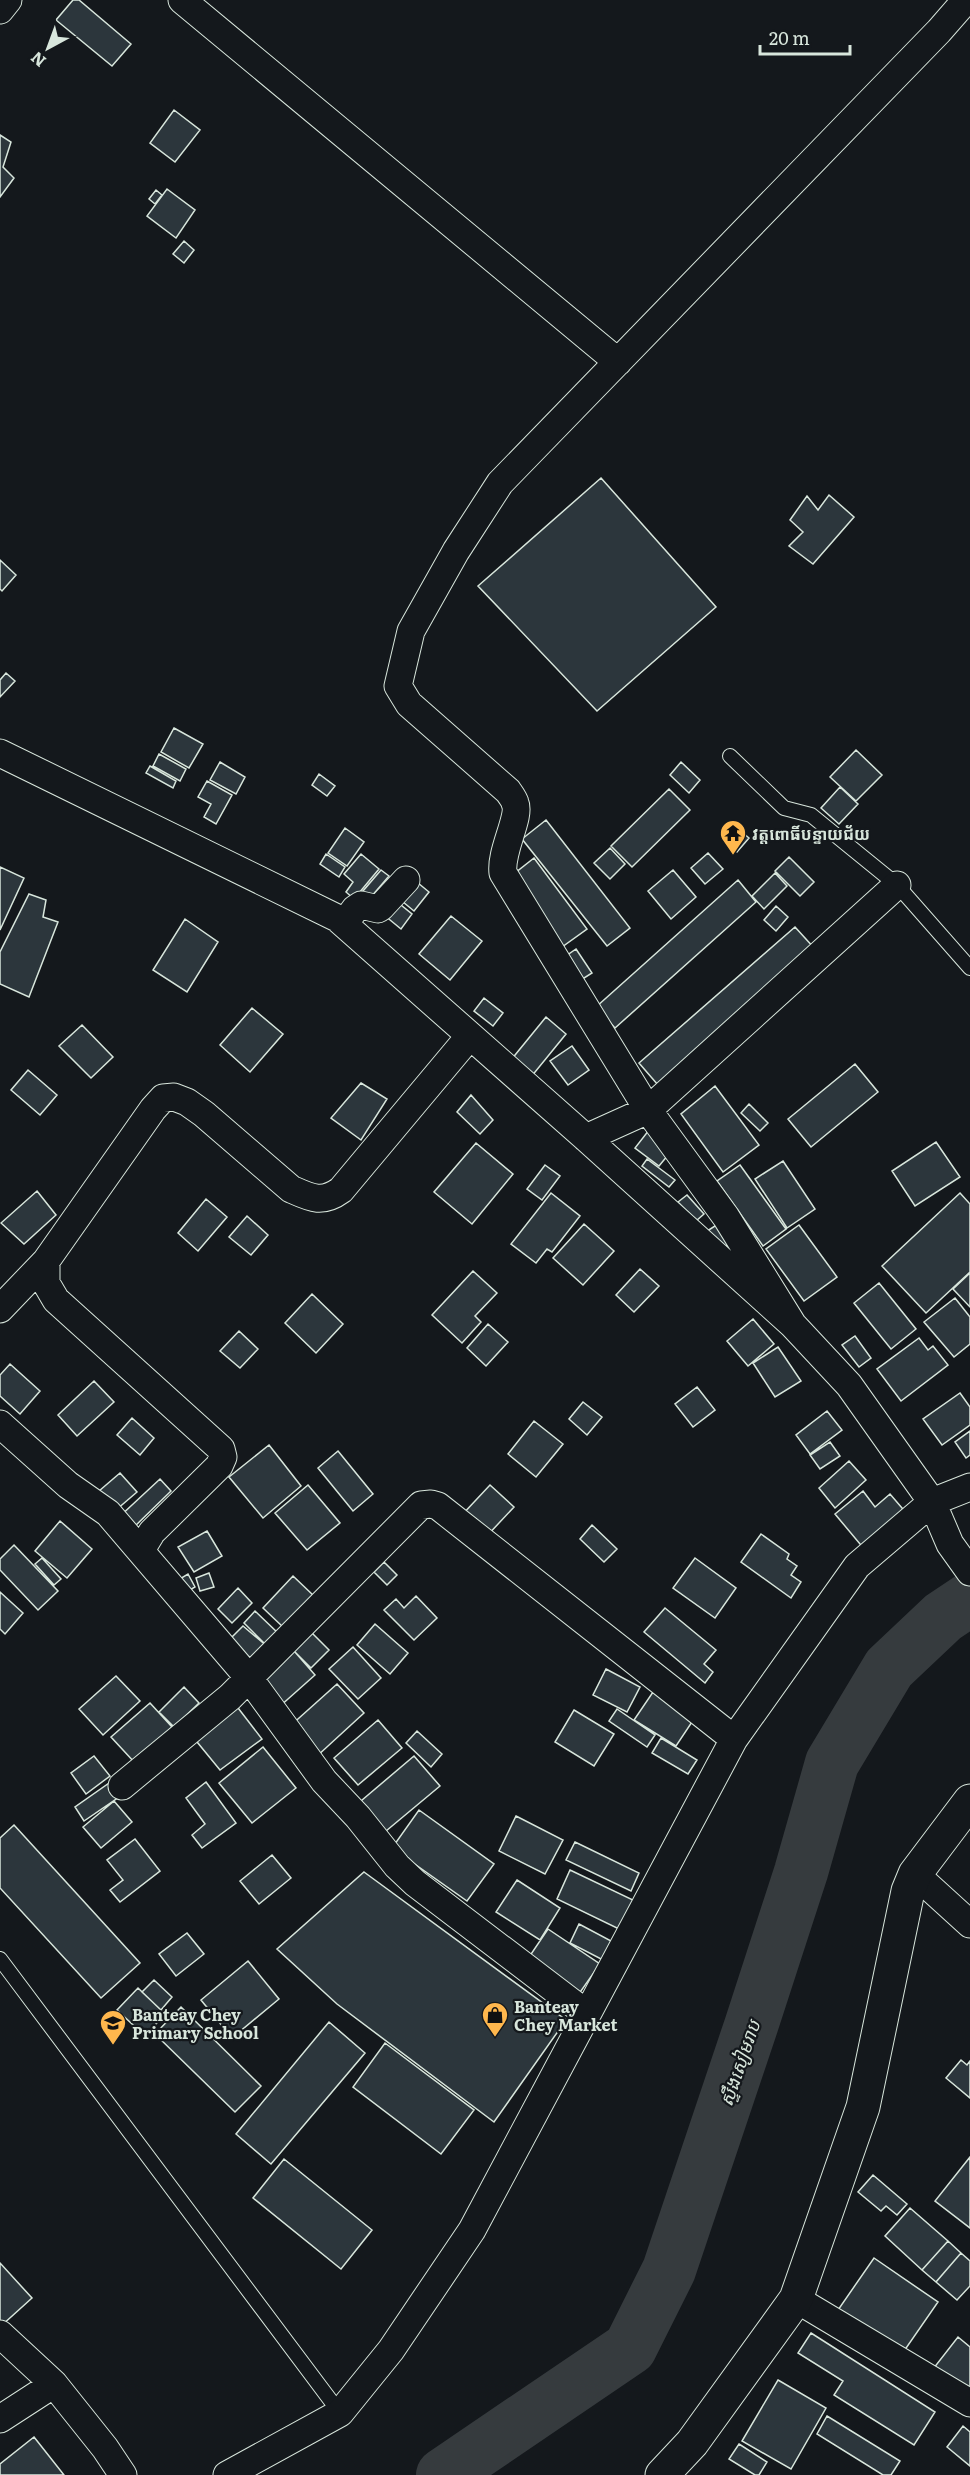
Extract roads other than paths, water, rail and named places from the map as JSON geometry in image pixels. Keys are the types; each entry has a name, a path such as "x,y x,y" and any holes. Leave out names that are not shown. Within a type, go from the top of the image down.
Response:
{"street":[{"path":"0,10 9,0"},
{"path":"182,0 618,362"},
{"path":"793,1325 726,1216 648,1110 503,873 502,861 514,820 516,804 500,783 409,704 398,686 411,631 456,551 500,483 966,0"},
{"path":"0,753 320,908 344,924 793,1325 849,1385 932,1502 950,1544 970,1572"},
{"path":"344,924 355,909 361,905 378,909 381,907 406,880"},
{"path":"586,1138 648,1110 897,885"},
{"path":"0,1309 46,1262 163,1098 174,1096 204,1114 291,1189 308,1196 331,1198 341,1190 469,1036"},
{"path":"46,1262 46,1283 56,1300 221,1449 223,1457 219,1466 152,1532 141,1550"},
{"path":"0,1424 68,1485 108,1513 249,1678 324,1781 358,1817 396,1866 415,1883 587,2014"},
{"path":"227,2475 340,2413 391,2350 472,2230 734,1739 857,1566 932,1502 970,1487"},
{"path":"122,1786 230,1697 421,1505 431,1504 438,1506 734,1739"},
{"path":"674,2471 692,2442 796,2299 863,2107 908,1891 915,1874 970,1801"},
{"path":"915,1874 970,1924"},
{"path":"796,2299 970,2403"},
{"path":"0,2334 54,2384 123,2475"},
{"path":"0,2419 54,2384"}],"lane":[{"path":"730,756 784,808 811,815 897,885 970,968"},
{"path":"0,1959 340,2413"}],"waterway":[{"name":"ស្ទឹងសៀមរាប","path":"443,2475 630,2348 669,2270 801,1872 832,1763 889,1668 943,1617 970,1599"}],"place":[{"name":"វត្តពោធិ៍បន្ទាយជ័យ","path":"733,856"},
{"name":"Banteay Chey Market","path":"495,2038"},
{"name":"Banteay Chey Primary School","path":"113,2046"}]}
